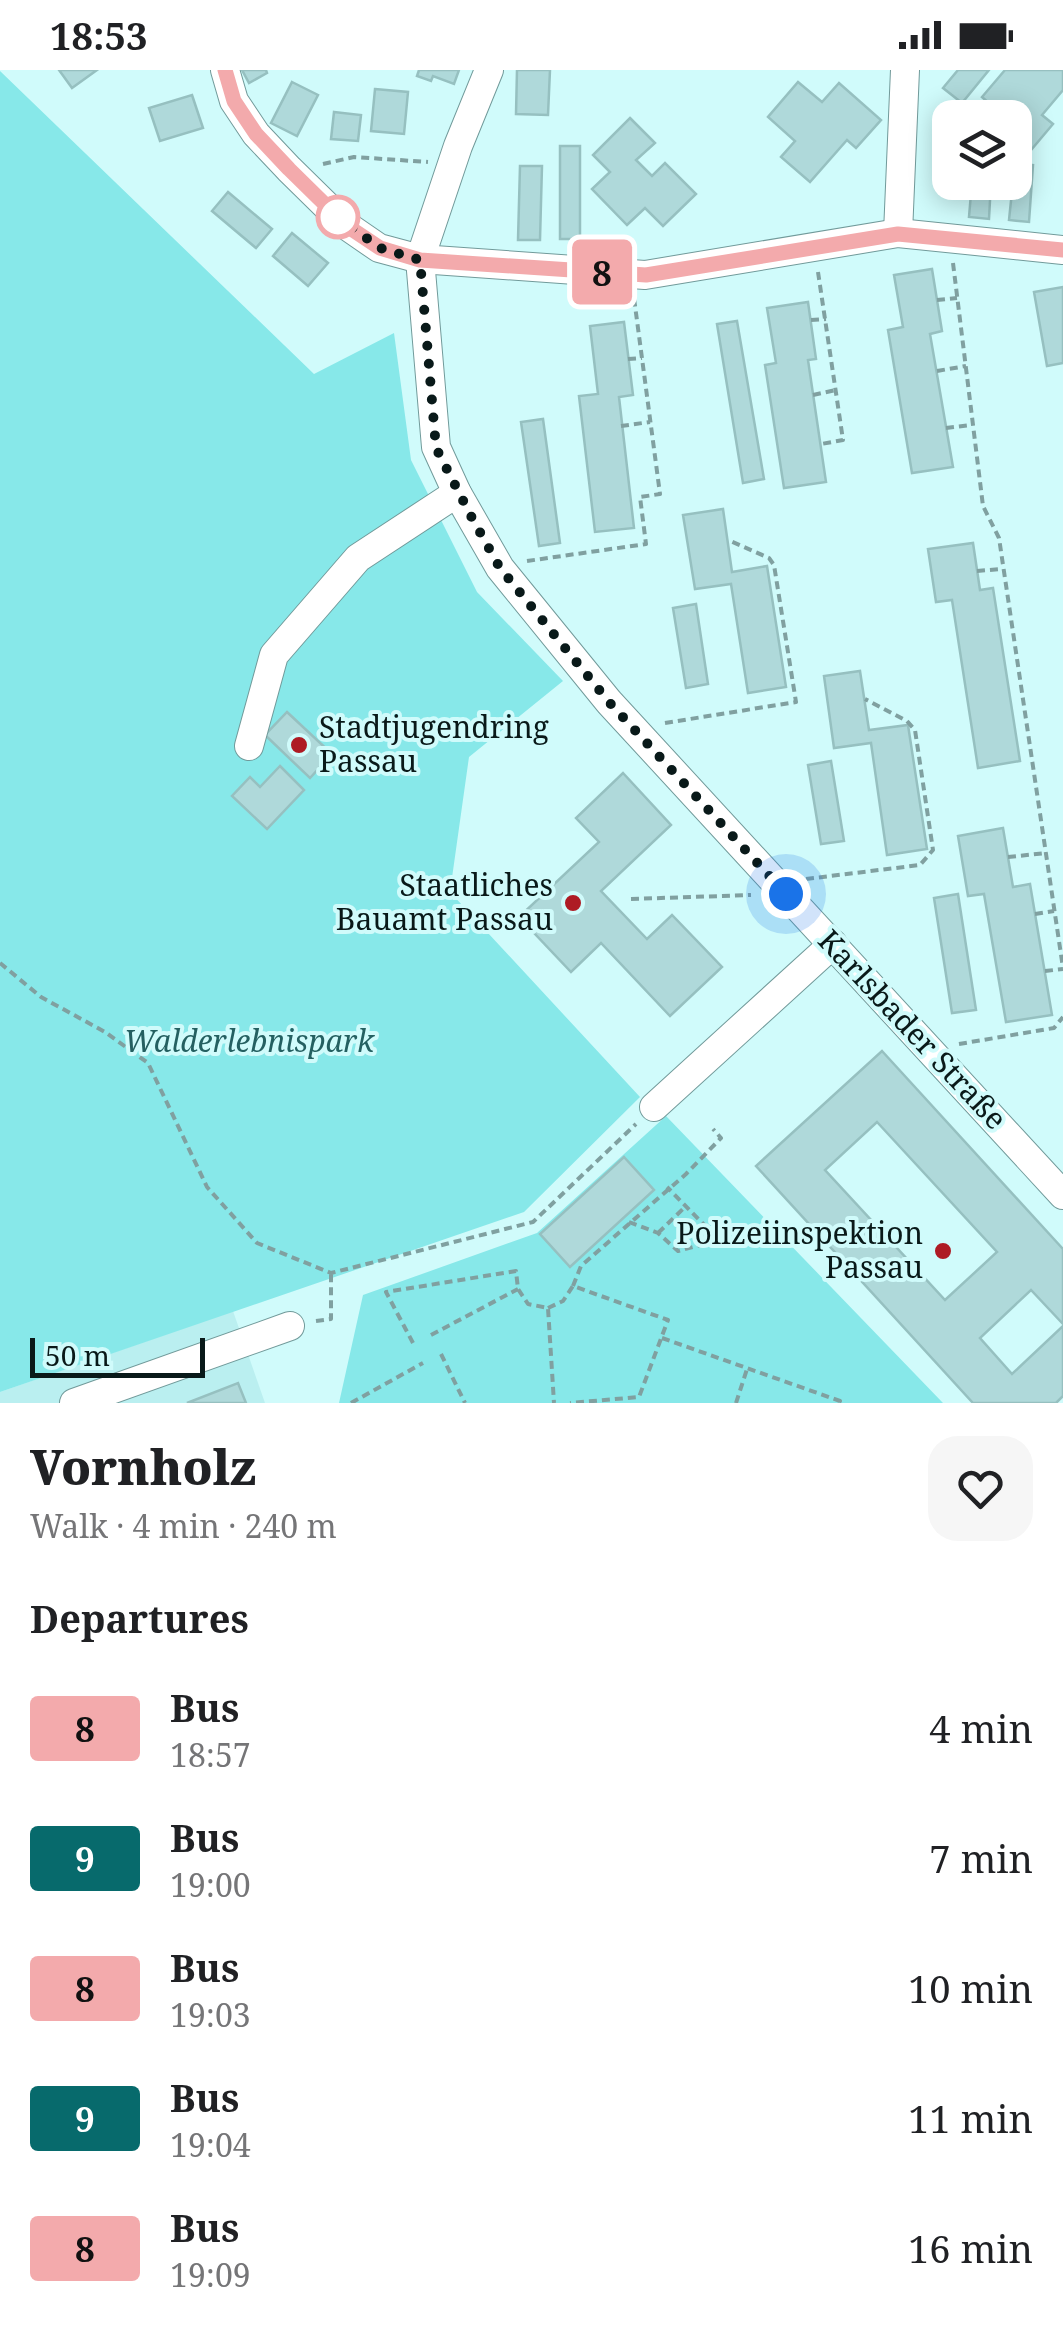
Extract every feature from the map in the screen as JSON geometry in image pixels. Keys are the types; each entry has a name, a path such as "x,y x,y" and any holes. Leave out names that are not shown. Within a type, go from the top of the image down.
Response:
{"street":[{"path":"226,70 234,101 256,134 347,226 380,248 420,260 646,275 898,234 950,238 998,231 1063,250"},
{"path":"420,260 489,70"},
{"path":"898,234 905,70"},
{"name":"Karlsbader Straße","path":"420,260 436,448 500,568 609,702 793,887 834,944 1063,1195"},
{"path":"249,746 274,655 358,558 457,493"},
{"path":"654,1106 834,944"},
{"path":"74,1403 290,1326"}],"path":[{"path":"313,167 354,157 406,158 451,166"},
{"path":"950,238 984,506 999,538 1063,968 1044,971"},
{"path":"814,247 843,440 820,444"},
{"path":"630,498 660,494 631,274"},
{"path":"937,300 957,298"},
{"path":"811,320 826,319"},
{"path":"628,359 642,358"},
{"path":"937,371 966,366"},
{"path":"813,395 836,390"},
{"path":"622,426 650,422"},
{"path":"946,428 973,425"},
{"path":"518,562 646,544 640,497"},
{"path":"665,723 796,702 774,565 769,558 728,540"},
{"path":"977,572 1003,569"},
{"path":"772,599 780,598"},
{"path":"1000,626 1012,625"},
{"path":"779,642 786,642"},
{"path":"1007,674 1019,673"},
{"path":"630,899 793,887 920,865 932,850 914,730 907,721 865,699"},
{"path":"1016,732 1028,730"},
{"path":"1008,857 1046,853"},
{"path":"1035,914 1054,910"},
{"path":"0,963 42,997 105,1032 148,1064 207,1187 257,1242 331,1274 534,1222 654,1106"},
{"path":"930,1049 1054,1028 1063,1018"},
{"path":"413,1344 386,1292 516,1271 518,1289 528,1304 548,1308 563,1300 574,1286 581,1266 721,1138 713,1129"},
{"path":"629,1222 658,1233 678,1252 720,1240 667,1187"},
{"path":"658,1233 686,1206"},
{"path":"331,1274 331,1318"},
{"path":"570,1403 639,1397 668,1320 574,1286"},
{"path":"431,1334 518,1289"},
{"path":"548,1308 554,1403"},
{"path":"662,1338 838,1403"},
{"path":"441,1354 465,1403"},
{"path":"351,1403 423,1363"},
{"path":"736,1403 747,1369"}],"shaded area":[{"path":"233,1311 265,1403 0,1403 0,1392"}],"green space":[{"name":"Walderlebnispark","path":"0,71 314,374 394,333 411,460 477,592 563,681 469,757 450,892 640,1097 524,1212 0,1392"},
{"path":"666,1116 943,1403 339,1403 363,1295 537,1233"}],"building":[{"path":"59,70 97,70 72,88"},
{"path":"242,70 266,70 267,73 249,83"},
{"path":"419,70 459,70 454,84 433,76 431,81 417,76"},
{"path":"517,70 550,70 548,115 516,114"},
{"path":"958,70 989,70 964,100 958,100 943,88"},
{"path":"1005,70 1063,70 1063,90 1042,115 1053,124 1032,149 1032,100 982,97"},
{"path":"292,82 318,95 297,136 271,123"},
{"path":"798,82 822,102 839,83 881,120 856,148 847,140 810,182 781,157 795,141 768,117"},
{"path":"375,89 408,92 404,134 371,131"},
{"path":"192,95 203,128 160,141 149,108"},
{"path":"334,112 361,115 358,141 331,139"},
{"path":"630,118 655,143 636,160 652,176 665,163 696,194 663,226 645,208 627,225 592,189 610,172 593,155"},
{"path":"560,146 580,146 580,239 560,239"},
{"path":"520,166 542,166 540,240 518,240"},
{"path":"228,192 272,229 256,248 212,211"},
{"path":"970,200 990,200 989,219 969,217"},
{"path":"1011,200 1031,200 1029,222 1009,220"},
{"path":"292,233 328,263 308,286 273,256"},
{"path":"932,269 942,331 930,334 953,467 912,473 888,330 903,327 894,275"},
{"path":"1063,287 1063,363 1047,366 1034,292"},
{"path":"808,302 816,359 808,360 826,482 784,488 765,365 776,363 767,308"},
{"path":"737,321 764,479 743,483 717,324"},
{"path":"624,322 633,395 619,397 634,528 595,532 579,396 598,394 590,326"},
{"path":"543,419 560,543 539,546 521,422"},
{"path":"723,509 732,572 767,566 786,687 748,693 731,584 695,589 683,515"},
{"path":"973,543 980,590 993,588 1020,761 978,768 952,600 936,602 928,549"},
{"path":"696,604 708,684 686,688 673,608"},
{"path":"860,671 869,730 908,725 927,849 887,855 871,743 834,748 824,676"},
{"name":"Stadtjugendring Passau","path":"287,712 332,754 310,778 265,735"},
{"path":"831,761 844,841 821,844 808,765"},
{"path":"280,766 304,790 267,829 232,796 250,777 260,787"},
{"name":"Staatliches Bauamt Passau","path":"623,773 671,825 601,891 647,939 672,915 722,967 670,1016 601,943 571,972 519,917 599,842 576,818"},
{"path":"1003,828 1013,887 1030,884 1052,1015 1006,1022 984,894 968,896 958,836"},
{"path":"958,894 976,1010 952,1013 934,898"},
{"path":"882,1051 1063,1249 1063,1324 1031,1290 980,1338 1012,1374 1063,1326 1063,1396 1056,1403 973,1403 756,1166","holes":["877,1122 997,1252 945,1300 825,1170"]},
{"path":"624,1157 654,1190 570,1267 540,1234"},
{"path":"238,1383 246,1403 187,1403"}],"bus line":[{"name":"8","path":"225,70 234,101 256,134 347,226 380,248 420,260 646,275 898,234 1063,250"}],"place":[{"name":"Stadtjugendring Passau","path":"299,745"},
{"name":"Staatliches Bauamt Passau","path":"573,903"},
{"name":"Polizeiinspektion Passau","path":"943,1251"}],"route":[{"path":"338,217 380,248 420,260 436,448 500,568 609,702 786,894"}]}
